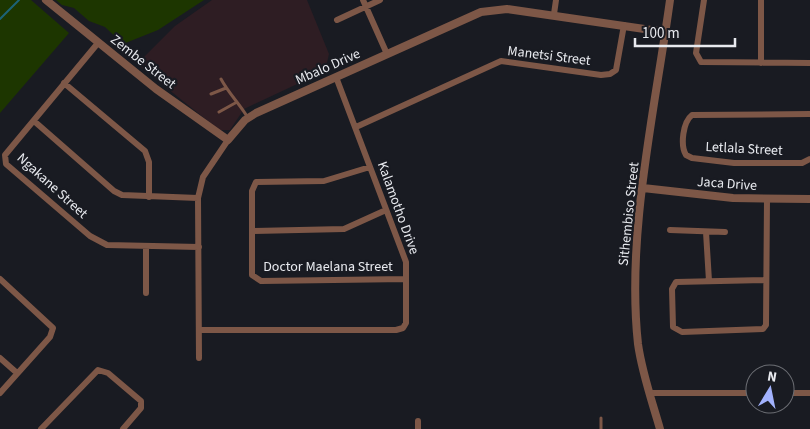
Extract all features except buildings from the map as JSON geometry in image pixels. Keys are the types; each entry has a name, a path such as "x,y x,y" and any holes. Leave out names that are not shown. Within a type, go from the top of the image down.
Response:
{"street":[{"name":"Zembe Street","path":"46,0 156,88 228,140"},
{"path":"337,20 364,3 380,0"},
{"path":"554,14 556,0"},
{"name":"Sithembiso Street","path":"660,429 649,393 638,345 636,288 643,188 670,0"},
{"path":"704,0 696,53 701,62 810,63"},
{"path":"761,0 762,63"},
{"path":"364,3 387,54"},
{"name":"Mbalo Drive","path":"199,358 198,198 204,177 228,140 248,119 481,12 507,9 554,14 665,32"},
{"name":"Manetsi Street","path":"356,127 501,61 601,75 610,74 616,70 624,25"},
{"name":"Ngakane Street","path":"98,43 5,155 8,167 100,242 119,247 199,247"},
{"name":"Kalamotho Drive","path":"199,330 400,330 405,326 407,319 406,262 336,77"},
{"path":"64,84 145,151 150,162 148,197"},
{"name":"Letlala Street","path":"810,114 692,114 686,121 683,146 686,155 692,158 734,163 802,163 810,158"},
{"path":"34,121 114,191 128,196 198,198"},
{"name":"Doctor Maelana Street","path":"370,167 324,181 258,181 252,191 252,275 260,281 406,279"},
{"name":"Jaca Drive","path":"643,188 733,198 810,199"},
{"path":"766,280 680,281 673,285 672,324 675,330 763,329 766,325 767,199"},
{"path":"252,231 344,229 386,210"},
{"path":"670,230 725,232"},
{"path":"706,232 709,281"},
{"path":"146,247 146,293"},
{"path":"0,279 53,328 50,337 0,393"},
{"path":"0,358 17,373"},
{"path":"41,429 98,370 108,373 140,401 141,408 123,429"},
{"path":"649,393 745,393"},
{"path":"795,393 810,393"},
{"path":"418,421 418,429"}],"lane":[{"path":"221,79 230,96 238,102 248,119"},
{"path":"210,94 226,88"},
{"path":"219,112 238,102"},
{"path":"601,418 601,429"}],"shaded area":[{"path":"212,0 307,0 329,54 325,71 244,109 230,130 219,130 137,64 175,26"}],"green space":[{"path":"0,0 31,0 69,33 0,113"},
{"path":"56,0 204,0 158,30 123,44 105,27 89,21 74,8 62,5"}],"waterway":[{"path":"0,19 19,0"}]}
